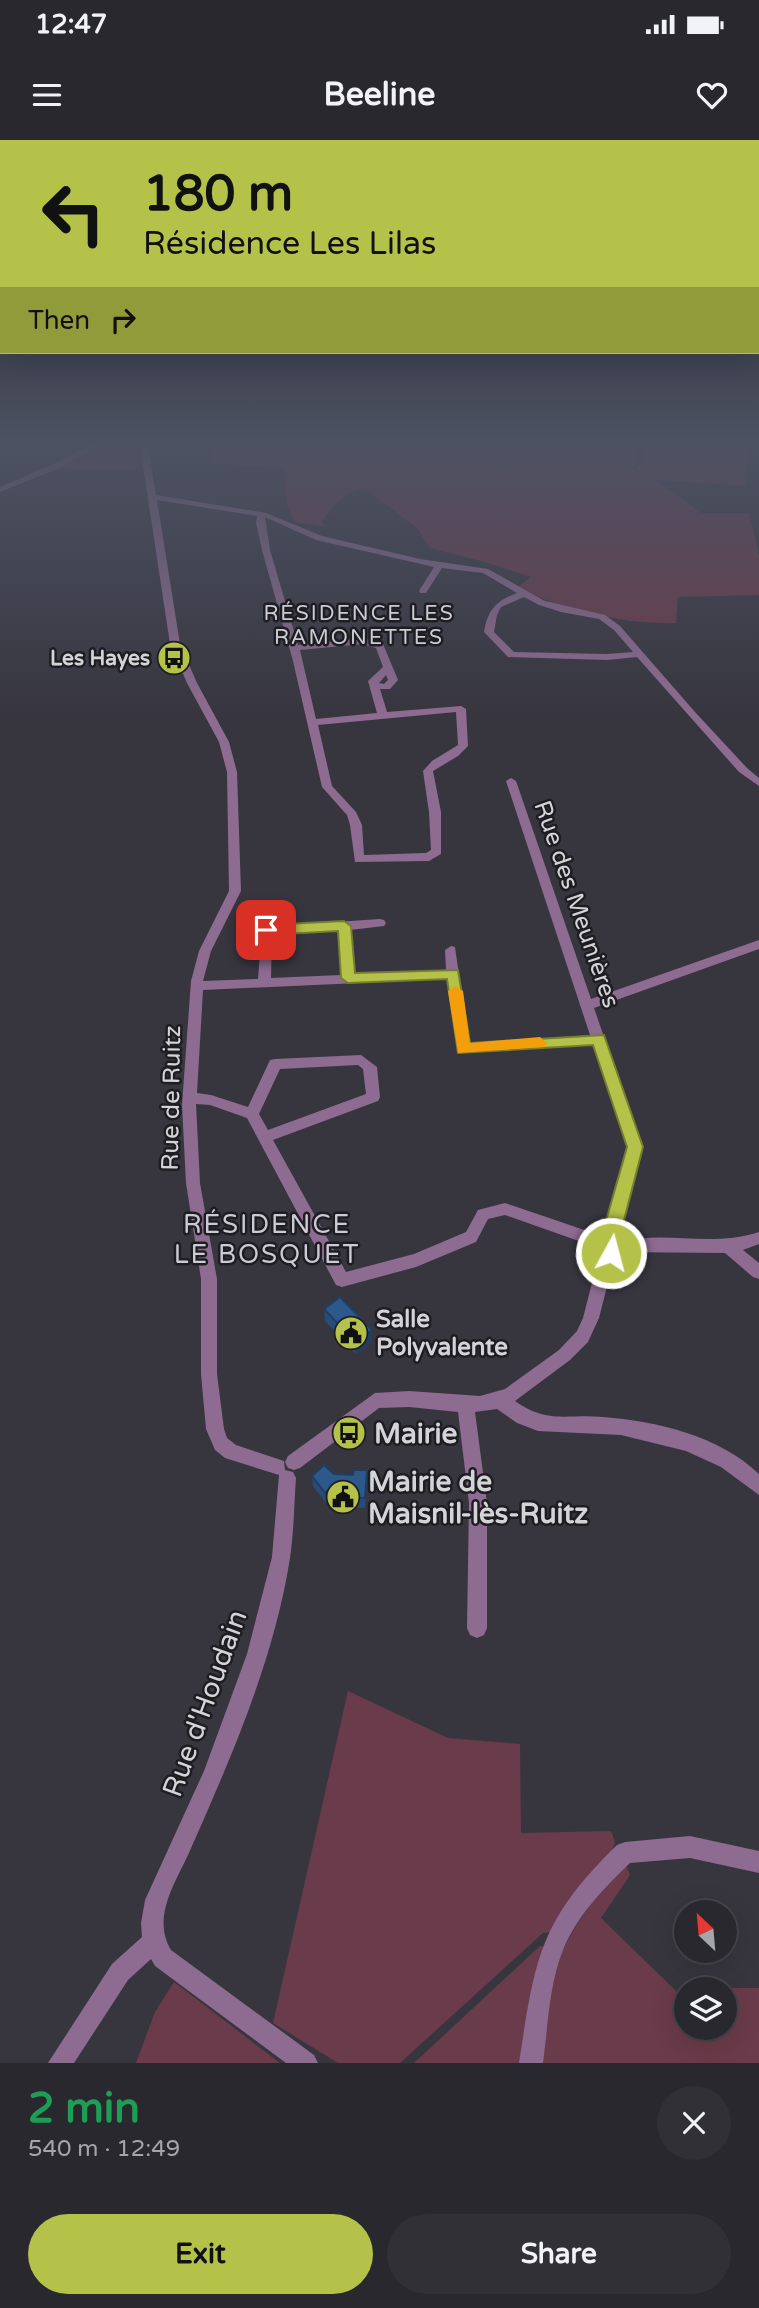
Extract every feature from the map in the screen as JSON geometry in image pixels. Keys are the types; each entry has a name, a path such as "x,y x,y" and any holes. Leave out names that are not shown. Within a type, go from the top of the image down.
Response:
{"street":[{"name":"Rue de Ruitz","path":"158,536 175,643 191,682 224,742 232,772 237,879 230,905 205,951 197,986 190,1098 189,1140 193,1184 209,1279 209,1374 215,1429 220,1444 231,1452 242,1458 286,1469"},
{"path":"262,536 294,648 327,787 352,814 356,825 359,859 429,857 437,851 433,793 428,771 434,763 458,752 463,746 461,709 313,722"},
{"path":"314,536 419,562 485,571 564,611 602,617 617,628 734,761 759,783"},
{"path":"423,591 440,564"},
{"path":"525,593 493,608 488,618 489,632 511,655 548,653 582,659 604,659 640,654"},
{"path":"294,648 365,641 380,646 393,680 390,685 375,686 382,714"},
{"name":"Rue des Meunières","path":"511,781 635,1147 613,1228 615,1247"},
{"path":"264,982 266,930 380,923"},
{"path":"344,926 348,978"},
{"path":"588,1005 759,944"},
{"path":"451,950 463,1049 599,1039"},
{"path":"197,986 453,974"},
{"path":"252,1114 275,1065 361,1060 369,1067 373,1097 265,1138"},
{"path":"190,1098 211,1100 252,1114 342,1280 416,1260 471,1237 483,1214 505,1209 615,1247 655,1244 729,1247 759,1238"},
{"path":"286,1469 375,1401 390,1398 465,1404 500,1401 565,1354 580,1339 588,1327 601,1277 615,1247"},
{"path":"729,1247 759,1272"},
{"path":"500,1401 523,1417 538,1423 636,1428 677,1440 736,1464 759,1486"},
{"path":"465,1404 478,1503 477,1628"},
{"name":"Rue d'Houdain","path":"153,1942 151,1921 156,1900 211,1782 261,1646 279,1567 286,1469"},
{"path":"531,2063 542,1994 555,1942 578,1905 625,1853 690,1847 759,1862"},
{"path":"60,2063 120,1972 153,1942 163,1958 306,2063"}],"shaded area":[{"path":"422,536 754,536 759,555 759,595 678,597 676,623 617,619 553,603 519,586 531,577 430,548"},
{"path":"348,1691 448,1738 520,1744 521,1833 611,1831 615,1842 611,1854 552,1932 543,1933 400,2063 338,2063 273,2023"},
{"path":"626,1865 630,1875 601,1918 674,1989 674,2040 737,2040 737,1988 759,1988 759,2063 539,2063 554,1972 567,1942 603,1889"},
{"path":"540,1946 547,1947 521,2063 414,2063"},
{"path":"174,1982 280,2063 136,2063 155,2012"}],"building":[{"path":"340,1297 372,1330 355,1342 324,1309"},
{"path":"324,1465 334,1474 353,1475 354,1470 367,1470 365,1498 333,1497 334,1485 325,1493 312,1476"}],"slow traffic":[{"path":"455,991 463,1049 540,1043"}],"place":[{"name":"Les Hayes","path":"174,658"},
{"name":"Salle Polyvalente","path":"351,1333"},
{"name":"Mairie","path":"349,1433"},
{"name":"Mairie de Maisnil-lès-Ruitz","path":"343,1497"}],"district":[{"name":"RÉSIDENCE LES RAMONETTES","path":"359,625"},
{"name":"RÉSIDENCE LE BOSQUET","path":"267,1239"}],"route":[{"path":"266,930 344,926 348,978 453,974 463,1049 599,1039 635,1147 613,1228 612,1242 608,1247 611,1253"}]}
